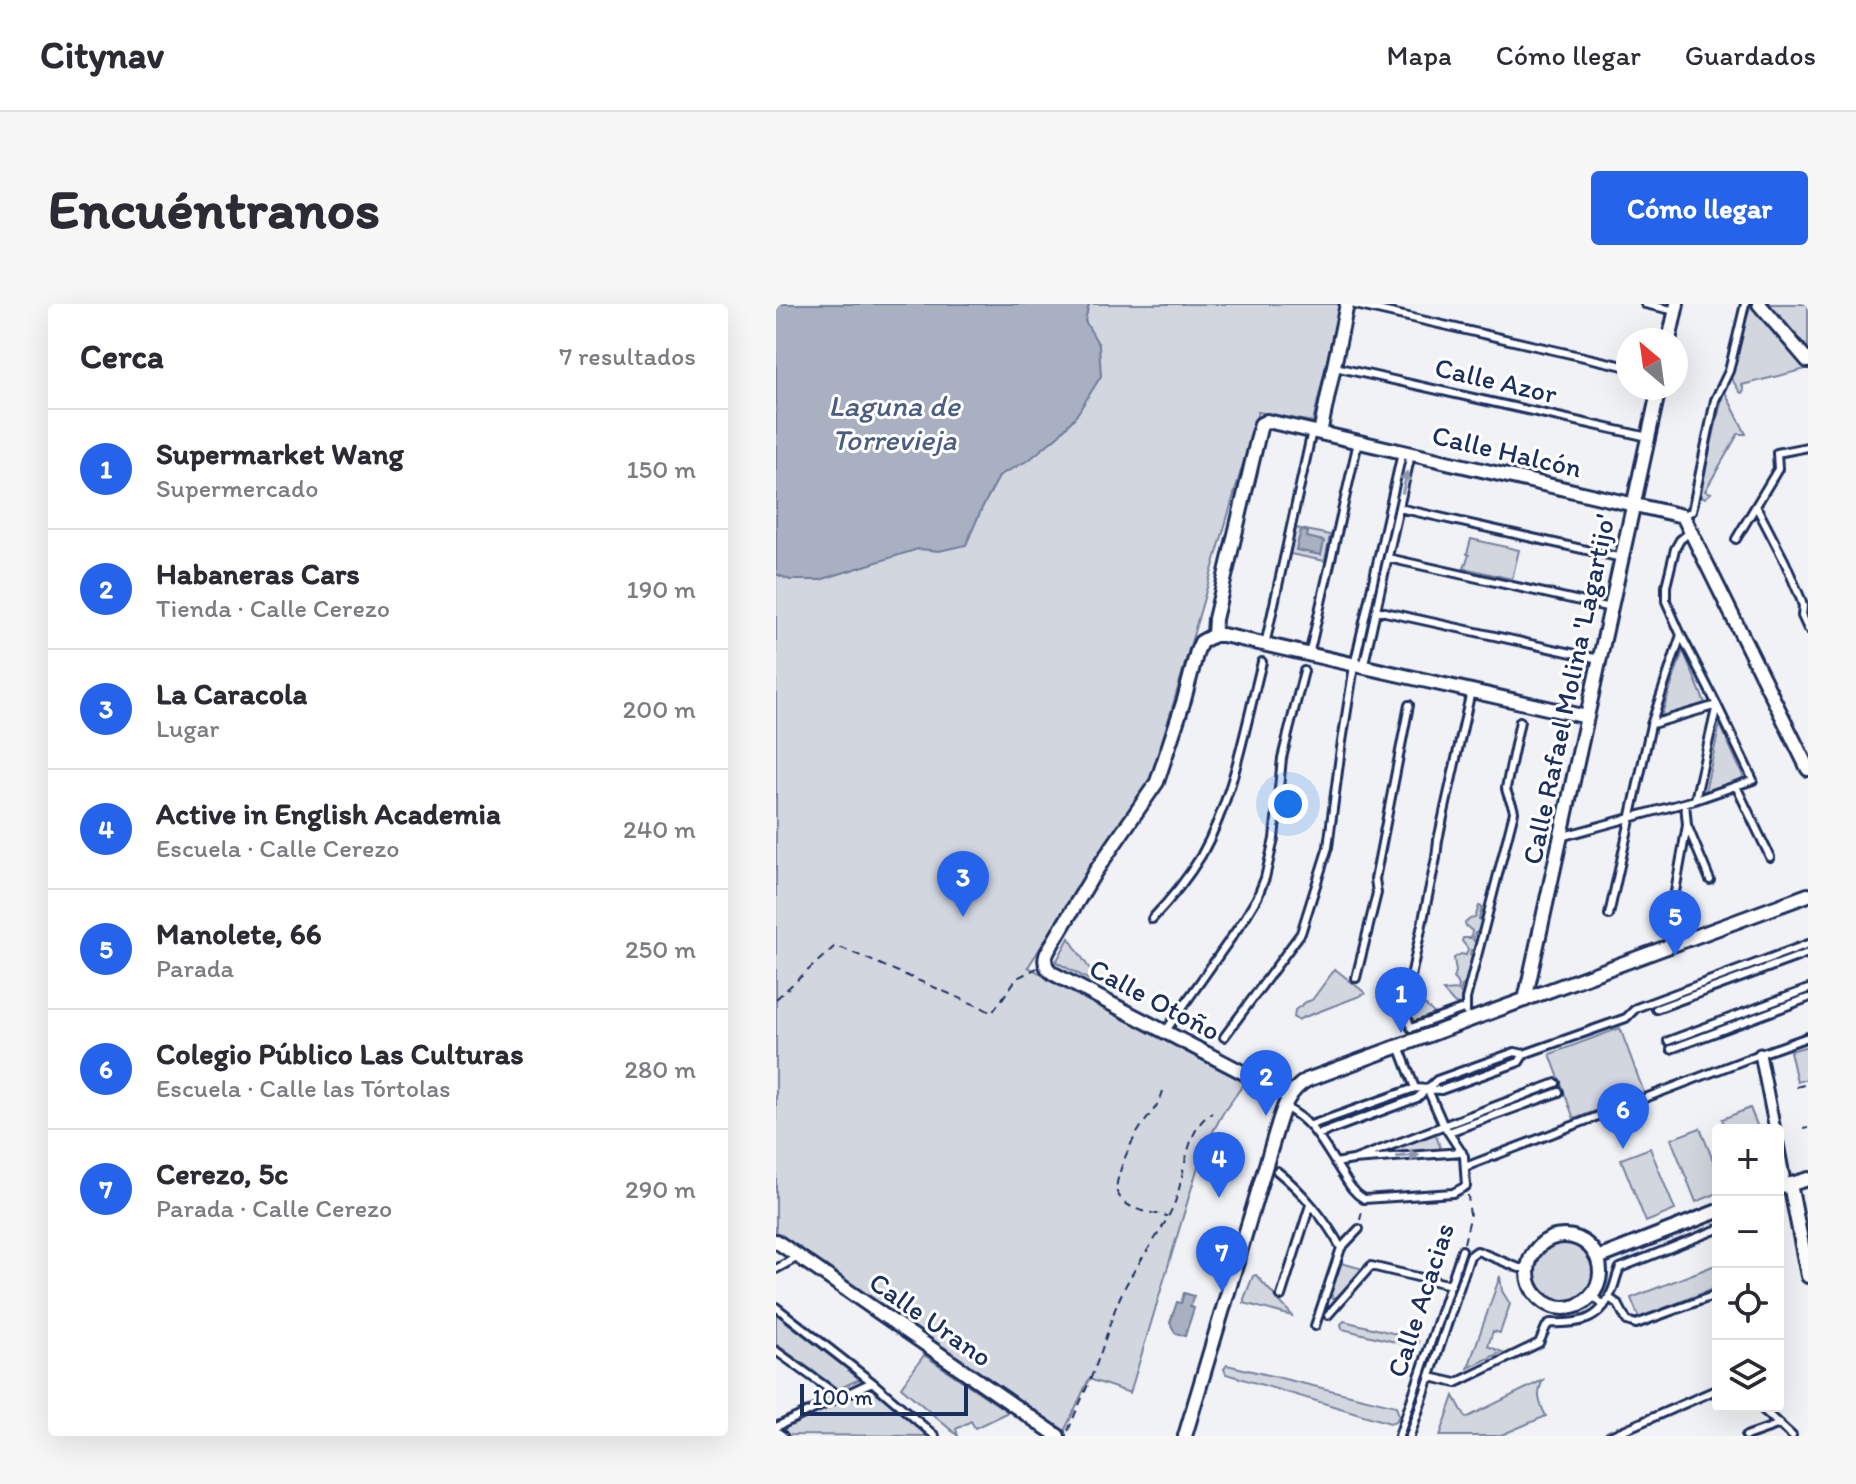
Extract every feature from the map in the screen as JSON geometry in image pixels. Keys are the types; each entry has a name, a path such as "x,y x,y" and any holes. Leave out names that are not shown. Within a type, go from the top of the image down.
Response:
{"street":[{"path":"1316,432 1349,304"},
{"path":"1759,304 1808,361"},
{"path":"1672,328 1676,308"},
{"name":"Calle Rafael Molina 'Lagartijo'","path":"1525,1000 1656,400"},
{"name":"Calle Halcón","path":"1214,635 1215,619 1260,426 1266,421 1683,516"},
{"path":"1683,516 1808,769"},
{"path":"1045,964 1048,951 1095,872 1157,782 1197,651 1201,642 1214,635 1587,717"},
{"path":"1185,1436 1286,1102 1307,1080 1399,1046 1467,1014 1525,1000 1808,895"},
{"name":"Calle Otoño","path":"1045,964 1054,974 1165,1032 1286,1102"},
{"path":"1760,1054 1774,1124"},
{"path":"1808,1179 1784,1182 1808,1276"},
{"path":"1598,1258 1712,1213"},
{"path":"1571,1236 1586,1243 1598,1258 1600,1278 1592,1295 1577,1305 1550,1305 1531,1286 1529,1268 1535,1252 1547,1241 1571,1236"},
{"name":"Calle Urano","path":"776,1241 1058,1436"}],"lane":[{"path":"1349,304 1616,364"},
{"path":"1645,304 1676,308"},
{"path":"1683,516 1692,511 1715,400 1729,371 1745,304"},
{"name":"Calle Azor","path":"1334,366 1648,437"},
{"path":"1265,645 1316,432"},
{"path":"1309,655 1358,442"},
{"path":"1736,539 1778,469 1777,453 1807,450"},
{"path":"1359,667 1388,558 1407,453"},
{"path":"1224,1037 1301,933 1328,847 1341,748 1407,453"},
{"path":"1756,506 1800,597 1802,616 1808,629"},
{"path":"1399,508 1622,558"},
{"path":"1560,837 1685,803 1753,780 1666,601 1675,549 1680,540 1691,532"},
{"path":"1388,558 1611,608"},
{"path":"1376,610 1599,659"},
{"path":"1609,915 1651,725 1681,635"},
{"path":"1152,919 1184,882 1202,854 1217,820 1229,790 1262,662"},
{"path":"1165,1032 1245,918 1265,878 1274,839 1282,758 1304,671"},
{"path":"1471,691 1409,986 1399,996 1411,1028 1467,1014 1466,999 1514,812 1506,788 1520,721"},
{"path":"1356,978 1377,893 1375,879 1409,705"},
{"path":"1651,725 1717,705"},
{"path":"1695,800 1717,705"},
{"path":"1736,786 1770,857"},
{"path":"1675,892 1687,825 1685,803"},
{"path":"1687,825 1710,880"},
{"path":"1317,1135 1417,1098 1437,1080 1515,1052 1524,1054 1626,1018 1636,1008 1808,944"},
{"path":"1656,1009 1808,953"},
{"path":"1668,1041 1808,989"},
{"path":"1671,1049 1808,998"},
{"path":"1465,1167 1808,1037"},
{"path":"1399,1046 1415,1088"},
{"path":"1353,1160 1556,1083"},
{"path":"1311,1125 1415,1088 1428,1090"},
{"path":"1286,1102 1311,1125 1353,1189 1364,1199 1453,1193 1466,1186 1462,1152 1443,1124 1428,1090"},
{"path":"1449,1132 1559,1092"},
{"path":"1335,1163 1462,1152"},
{"path":"1277,1171 1310,1205 1341,1248"},
{"path":"1281,1296 1310,1205"},
{"path":"1315,1326 1341,1248 1359,1229"},
{"path":"1430,1377 1456,1383 1539,1343 1550,1323 1573,1324 1591,1317 1604,1306 1618,1270 1623,1266 1712,1231"},
{"name":"Calle Acacias","path":"1399,1436 1462,1250"},
{"path":"1410,1436 1470,1256 1477,1251 1519,1268 1529,1268"},
{"path":"776,1269 799,1257"},
{"path":"1328,1315 1371,1266 1451,1285"},
{"path":"1592,1295 1604,1306"},
{"path":"1609,1298 1618,1304 1627,1321 1636,1324 1712,1296"},
{"path":"776,1307 935,1436"},
{"path":"776,1351 840,1397"},
{"path":"783,1436 776,1429 872,1382"},
{"path":"1610,1436 1712,1392"},
{"path":"1766,1412 1792,1436"},
{"path":"1746,1436 1780,1424"}],"path":[{"path":"776,999 834,947 992,1013 1017,978 1045,964"},
{"path":"1796,1087 1808,1084"},
{"path":"1163,1091 1156,1110 1132,1141 1120,1170 1116,1190 1124,1203 1134,1208 1168,1216"},
{"path":"1066,1436 1122,1293 1168,1216 1197,1128 1212,1113"},
{"path":"1803,1129 1808,1128"},
{"name":"Calle Acacias","path":"1462,1250 1470,1218 1466,1186"},
{"path":"1359,1229 1364,1199"}],"shaded area":[{"path":"776,304 1340,304 1313,422 1258,412 1152,777 1028,967 1245,1082 1223,1113 1203,1150 1130,1393 1089,1379 1064,1432 776,1232"},
{"path":"1749,304 1806,369 1742,385 1742,393 1731,378"},
{"path":"1768,304 1808,304 1808,349"},
{"path":"1724,390 1746,434 1738,434 1705,491 1711,493 1705,498 1700,492"},
{"path":"1296,528 1330,535 1325,561 1290,554"},
{"path":"1471,539 1519,550 1512,579 1464,568"},
{"path":"1683,650 1705,703 1661,717"},
{"path":"1720,724 1744,778 1706,793 1705,792"},
{"path":"1479,906 1482,907 1479,919 1483,921 1482,930 1475,933 1473,940 1479,943 1477,951 1471,950 1470,955 1474,957 1469,982 1462,986 1460,992 1466,997 1460,1005 1455,1004 1443,991 1458,990 1459,985 1453,978 1456,972 1454,958 1466,955 1468,949 1462,941 1463,938 1471,938 1472,931 1465,923 1475,918"},
{"path":"1069,938 1095,977 1091,981 1056,962"},
{"path":"1335,969 1365,994 1298,1020 1294,1018 1295,1010 1312,1000"},
{"path":"1412,996 1435,1014 1424,1021 1412,1022 1405,999"},
{"path":"1620,1028 1644,1093 1574,1119 1550,1054"},
{"path":"1808,1046 1808,1079 1797,1082 1790,1051"},
{"path":"1750,1108 1757,1124 1724,1124 1722,1119"},
{"path":"1700,1128 1712,1158 1712,1195 1696,1202 1671,1139"},
{"path":"1435,1133 1441,1149 1384,1153"},
{"path":"1650,1148 1675,1210 1646,1222 1621,1159"},
{"path":"1564,1242 1575,1244 1585,1251 1592,1261 1592,1283 1585,1293 1575,1300 1564,1302 1553,1300 1543,1293 1536,1283 1534,1272 1536,1261 1543,1251 1553,1244"},
{"path":"1341,1263 1363,1269 1333,1298 1331,1294"},
{"path":"1712,1266 1712,1289 1639,1318 1631,1298"},
{"path":"1256,1275 1292,1316 1244,1303"},
{"path":"1500,1276 1502,1291 1510,1304 1500,1333 1493,1331 1488,1346 1502,1352 1468,1368"},
{"path":"776,1314 860,1379 838,1389 776,1344"},
{"path":"1344,1321 1417,1339 1419,1343 1416,1347 1342,1329"},
{"path":"924,1355 1008,1412 975,1428 971,1421 956,1429 958,1436 901,1387"},
{"path":"1227,1365 1396,1406 1399,1416 1390,1423 1226,1374 1224,1369"},
{"path":"1543,1380 1539,1398 1546,1416 1499,1436 1440,1436 1454,1396 1466,1418"},
{"path":"872,1389 929,1436 784,1435 784,1425 791,1425"}],"water":[{"name":"Laguna de Torrevieja","path":"776,304 1089,304 1085,321 1099,345 1101,376 1076,416 1059,435 1029,460 1000,475 966,545 939,551 918,549 820,580 790,580 776,574"},
{"path":"1301,530 1308,532 1307,537 1324,541 1321,555 1296,550"},
{"path":"1184,1293 1194,1296 1190,1306 1194,1308 1185,1336 1175,1333 1170,1323 1177,1302 1181,1303"}],"place":[{"name":"La Caracola","path":"963,917"},
{"name":"Manolete, 66","path":"1675,956"},
{"name":"Supermarket Wang","path":"1401,1033"},
{"name":"Habaneras Cars","path":"1266,1116"},
{"name":"Colegio Público Las Culturas","path":"1623,1149"},
{"name":"Active in English Academia","path":"1219,1198"},
{"name":"Cerezo, 5c","path":"1222,1292"}]}
